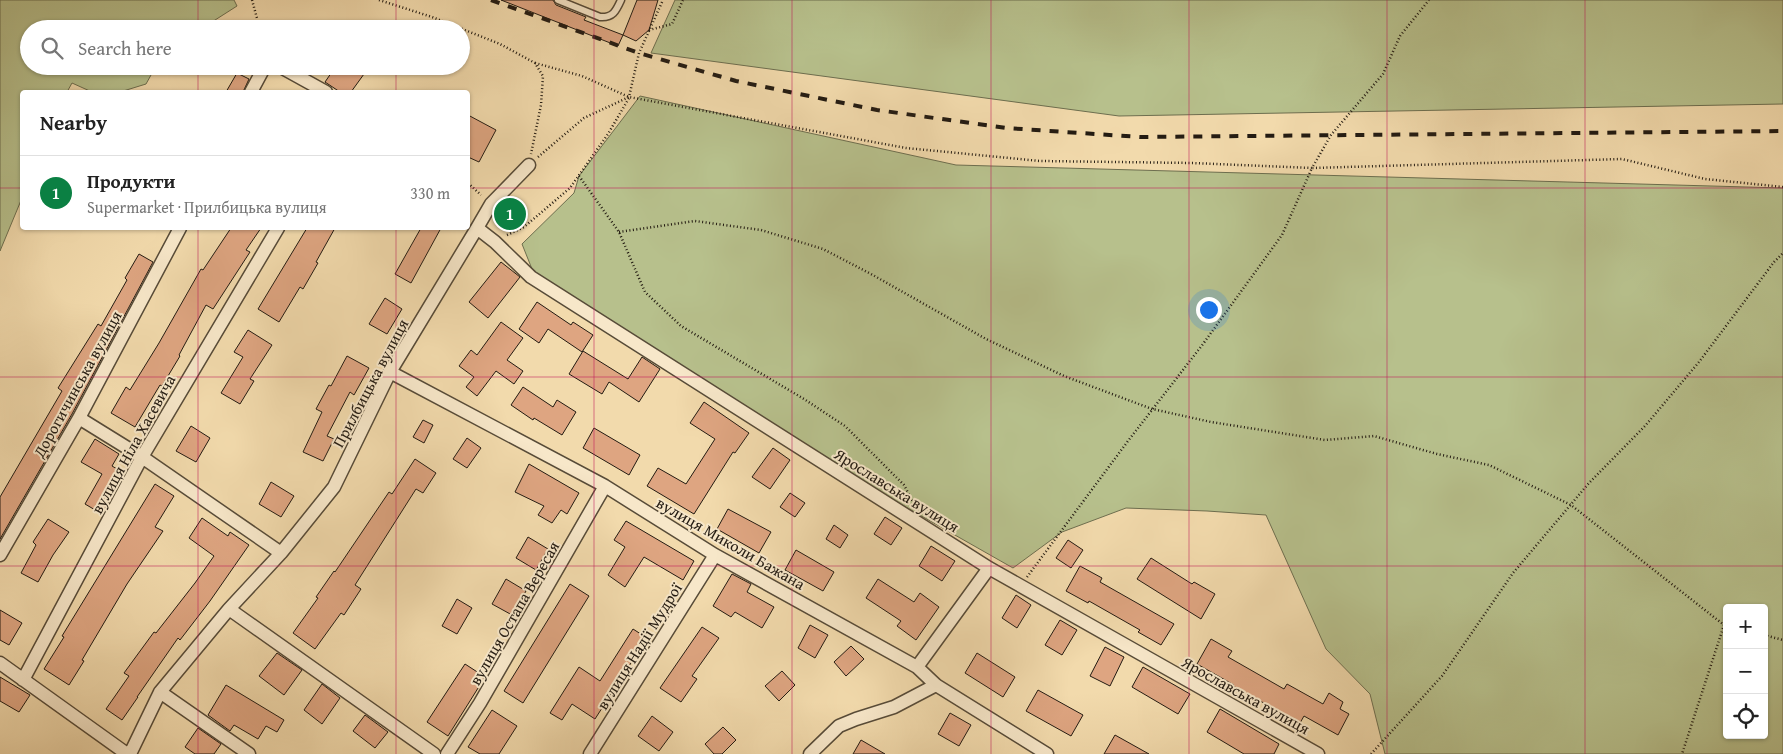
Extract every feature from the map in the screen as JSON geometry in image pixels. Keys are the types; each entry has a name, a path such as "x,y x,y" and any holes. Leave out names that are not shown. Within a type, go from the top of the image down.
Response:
{"street":[{"path":"252,90 260,75"},
{"path":"295,75 322,90"},
{"name":"Прилбицька вулиця","path":"0,663 128,754 160,692 229,609 281,553 334,487 390,372 476,228 491,204 529,165"},
{"name":"Ярославська вулиця","path":"476,228 495,242 531,277 989,568 1306,750 1318,754"},
{"name":"Дорогичинська вулиця","path":"0,555 79,418 179,230"},
{"name":"вулиця Ніла Хасевича","path":"23,680 142,457 277,230"},
{"name":"вулиця Миколи Бажана","path":"390,372 605,486 715,555 917,667 936,684 1047,754"},
{"path":"79,418 142,457 281,553"},
{"name":"вулиця Остапа Вересая","path":"447,754 480,703 605,486"},
{"name":"вулиця Надії Мудрої","path":"590,754 715,555"},
{"path":"917,667 989,568"},
{"path":"229,609 434,754"},
{"path":"810,754 839,726 894,707 936,684"},
{"path":"160,692 249,754"}],"lane":[{"path":"558,0 607,17 613,15 621,0"}],"path":[{"path":"252,0 258,20"},
{"path":"379,0 440,20"},
{"path":"495,242 524,227 570,188 579,176 608,134 629,97 639,53 663,0"},
{"path":"649,30 672,24 683,0"},
{"path":"1020,586 1203,344 1282,235 1312,168 1331,135 1383,74 1400,36 1429,0"},
{"path":"470,32 535,63 582,76 629,97 906,148 1040,161 1192,163 1312,168 1622,159 1705,179 1783,187"},
{"path":"529,165 541,104 543,76 535,63"},
{"path":"529,165 584,118 629,97"},
{"path":"579,176 619,232 646,292 681,326 804,399 845,426 904,485 916,507"},
{"path":"470,184 491,204"},
{"path":"619,232 695,221 760,230 823,249 986,339 1064,376 1152,409 1211,422 1325,440 1374,436 1437,454 1489,465 1571,505 1723,623"},
{"path":"1371,754 1442,676 1513,573 1588,483 1645,426 1693,369 1774,262 1783,253"},
{"path":"1682,754 1723,634"},
{"path":"1768,636 1783,640"}],"green space":[{"path":"0,0 234,0 237,6 215,20 20,20 20,75 151,75 146,84 126,90 88,90 72,83 68,90 20,90 20,203 0,251"},
{"path":"675,0 1783,0 1783,104 1119,116 651,53"},
{"path":"640,96 956,165 1783,188 1783,754 1385,754 1370,694 1326,649 1266,515 1126,508 1062,532 1013,568 851,476 534,274 522,244 574,193 579,176"}],"building":[{"path":"501,0 553,0 556,5 586,17 584,20 623,35 618,46"},
{"path":"637,0 658,0 649,30 636,41 623,35"},
{"path":"236,75 241,75 249,79 244,90 227,90"},
{"path":"330,75 363,75 352,90 337,90 325,82"},
{"path":"470,116 496,130 479,162 470,158"},
{"path":"230,230 260,230 246,250 250,252 213,309 206,305 180,356 135,427 111,413 126,387 130,390 201,269 203,270"},
{"path":"306,230 334,230 303,289 300,287 279,322 258,309"},
{"path":"420,230 440,230 411,283 395,274"},
{"path":"139,254 153,262 72,414 0,539 0,497 62,391 58,388 98,324 101,326 127,280 125,278"},
{"path":"501,262 520,277 488,318 469,302"},
{"path":"385,298 402,309 387,334 369,324"},
{"path":"537,302 571,325 573,322 593,335 582,352 548,329 539,343 519,329"},
{"path":"501,322 523,338 507,360 523,371 514,384 496,371 477,396 466,387 474,377 459,366 471,350 477,355"},
{"path":"248,330 272,345 250,379 254,381 240,404 221,393 243,357 234,352"},
{"path":"583,351 628,379 642,357 660,369 639,402 609,382 602,394 569,374"},
{"path":"347,356 369,368 354,395 350,392 327,436 334,439 323,461 303,452 322,412 316,409"},
{"path":"523,387 553,407 557,400 576,412 562,435 534,418 533,420 511,405"},
{"path":"704,402 749,433 735,453 733,452 694,514 647,486 658,468 686,484 715,439 690,423"},
{"path":"423,420 433,425 424,443 413,437"},
{"path":"191,426 210,438 196,462 176,451"},
{"path":"594,428 640,455 629,475 583,448"},
{"path":"467,438 481,448 467,468 453,459"},
{"path":"95,439 119,454 112,466 124,473 102,514 85,504 102,474 81,462"},
{"path":"773,448 790,460 770,489 752,477"},
{"path":"415,459 436,473 423,493 416,489 355,585 361,589 344,615 341,613 315,649 293,633 389,492 392,494"},
{"path":"529,464 579,493 567,514 561,510 552,523 538,515 544,506 515,492"},
{"path":"271,482 294,496 281,517 259,504"},
{"path":"155,484 174,496 155,527 163,531 127,584 69,685 44,669 64,637 62,636"},
{"path":"790,493 805,503 795,517 780,507"},
{"path":"728,509 771,532 759,553 717,529"},
{"path":"885,517 902,528 891,545 874,534"},
{"path":"202,518 228,536 230,532 249,545 210,601 180,640 178,638 122,720 106,709 129,676 124,673 214,556 189,538"},
{"path":"48,519 69,532 38,582 21,573 36,545 33,542"},
{"path":"626,521 694,561 683,580 644,557 625,587 608,575 625,547 614,540"},
{"path":"834,525 848,535 840,548 826,539"},
{"path":"528,537 548,549 536,570 516,558"},
{"path":"1068,540 1083,550 1071,568 1056,558"},
{"path":"931,546 955,561 942,581 919,566"},
{"path":"796,550 834,572 823,591 785,570"},
{"path":"1151,558 1192,584 1194,582 1215,594 1201,619 1137,579"},
{"path":"1080,566 1102,578 1100,582 1174,624 1161,645 1138,632 1140,630 1089,601 1088,603 1066,591"},
{"path":"732,574 751,584 747,592 774,607 762,628 735,612 731,617 713,606"},
{"path":"506,579 526,591 512,615 492,604"},
{"path":"878,579 914,602 920,593 939,607 916,640 897,626 901,621 866,598"},
{"path":"570,584 589,596 523,703 504,691"},
{"path":"1016,595 1031,605 1017,628 1002,618"},
{"path":"457,599 472,608 457,634 442,626"},
{"path":"0,610 22,623 9,645 0,640"},
{"path":"1060,620 1077,630 1062,655 1045,645"},
{"path":"810,625 828,635 815,658 798,648"},
{"path":"702,627 719,638 692,676 697,679 681,702 660,688"},
{"path":"633,629 647,638 595,719 572,704 562,720 550,713 579,667 600,681"},
{"path":"1211,639 1232,651 1228,657 1284,689 1287,684 1323,704 1329,693 1343,702 1340,709 1349,714 1338,735 1304,716 1300,723 1197,664"},
{"path":"851,646 864,659 846,676 834,662"},
{"path":"1105,647 1124,657 1110,686 1090,676"},
{"path":"277,653 302,670 284,695 259,676"},
{"path":"977,653 1015,677 1003,697 965,673"},
{"path":"465,664 485,677 448,736 427,722"},
{"path":"1143,667 1190,694 1178,714 1132,687"},
{"path":"782,671 795,685 779,701 765,686"},
{"path":"0,677 30,695 19,712 0,701"},
{"path":"322,684 340,698 322,724 304,710"},
{"path":"226,685 284,720 277,732 266,726 258,739 234,725 230,731 208,715"},
{"path":"1038,690 1083,715 1071,736 1026,711"},
{"path":"1220,709 1279,744 1274,754 1244,754 1207,732"},
{"path":"492,710 517,726 499,754 480,754 468,747"},
{"path":"950,713 971,725 959,746 938,734"},
{"path":"365,715 388,732 375,748 353,731"},
{"path":"652,716 673,732 659,751 638,736"},
{"path":"723,727 736,740 722,754 714,754 705,744"},
{"path":"198,728 221,744 214,754 195,754 185,747"},
{"path":"1115,735 1149,754 1104,754"},
{"path":"861,740 885,754 853,754"}],"railway":[{"path":"491,0 639,53 736,81 877,110 1006,128 1140,137 1783,131"}],"place":[{"name":"Продукти","path":"510,214"}]}
